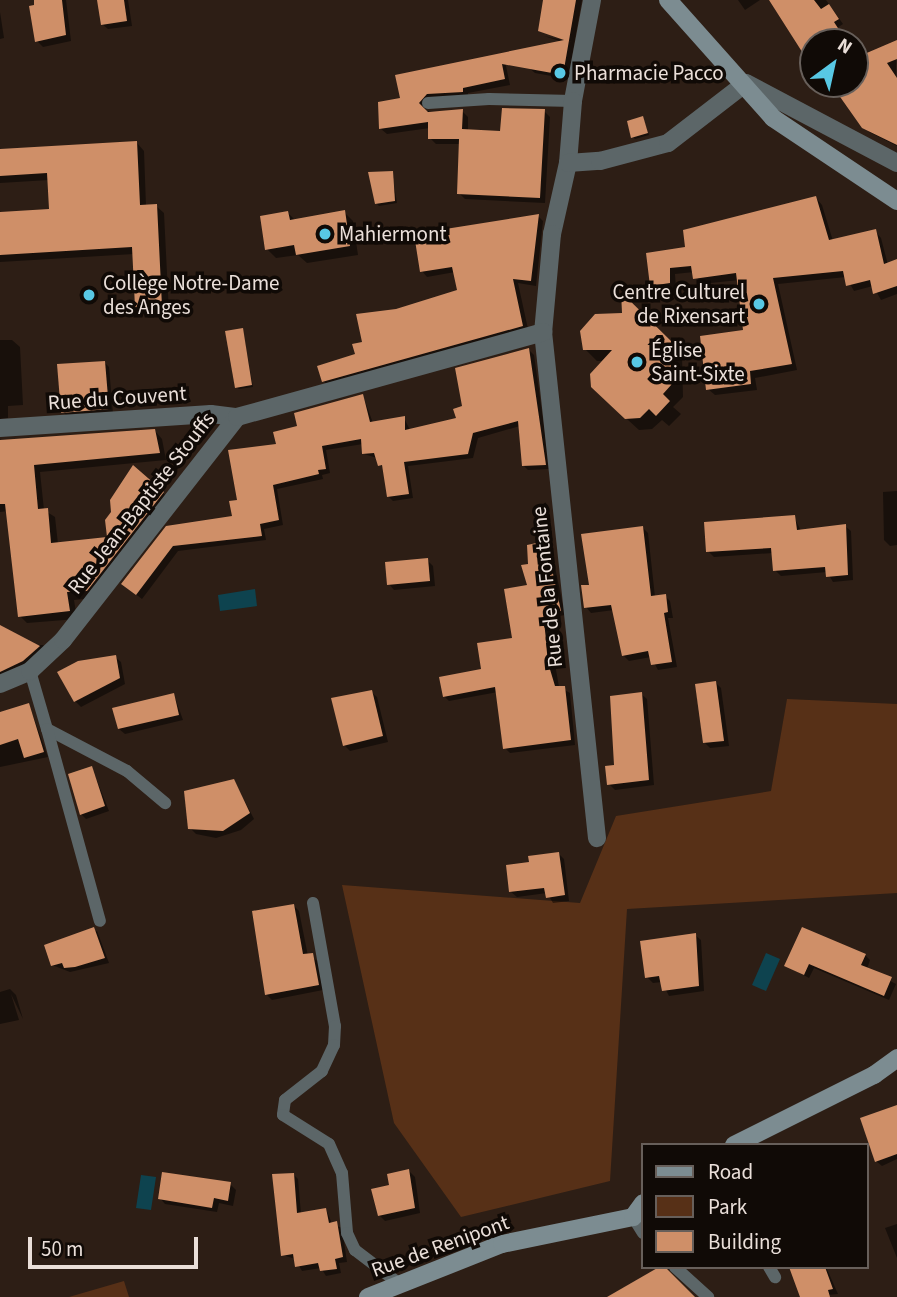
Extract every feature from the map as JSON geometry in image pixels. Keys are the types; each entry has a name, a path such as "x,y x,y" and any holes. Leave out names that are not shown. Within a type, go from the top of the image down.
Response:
{"street":[{"name":"Rue de la Fontaine","path":"592,0 573,101 568,163 552,234 543,332 597,838"},
{"path":"668,0 716,57 746,83 773,118 897,201"},
{"path":"568,163 600,161 668,143 746,83"},
{"path":"746,83 897,163"},
{"name":"Rue Jean-Baptiste Stouffs","path":"0,684 30,671 63,640 237,417 543,332"},
{"name":"Rue du Couvent","path":"0,428 211,414 237,417"},
{"path":"738,1143 874,1075 897,1058"},
{"name":"Rue de Renipont","path":"368,1297 502,1244 638,1210"}],"lane":[{"path":"428,103 489,99 573,101"},
{"path":"30,671 100,921"},
{"path":"47,729 127,771 165,803"},
{"path":"313,903 335,1026 334,1045 322,1071 285,1100 283,1115 329,1144 342,1173 347,1233 355,1250 401,1285"},
{"path":"638,1210 642,1228"},
{"path":"677,1269 708,1297"}],"green space":[{"path":"787,699 897,704 897,893 627,909 610,1181 461,1217 394,1123 342,885 580,903 616,816 771,791"},
{"path":"124,1281 129,1297 69,1297"}],"water":[{"path":"255,589 257,606 220,611 218,595"},
{"path":"766,953 780,959 766,991 752,985"},
{"path":"141,1175 156,1177 151,1210 136,1208"}],"building":[{"path":"34,0 62,0 66,35 35,42 29,6 34,5"},
{"path":"97,0 124,0 127,21 101,25"},
{"path":"543,0 576,0 563,75 502,64 505,79 463,88 463,92 427,94 419,103 428,112 463,109 462,129 500,131 502,108 545,109 540,198 457,194 459,139 428,139 428,122 379,129 378,102 400,98 395,75 564,40 538,31"},
{"path":"769,0 814,0 821,9 829,4 839,19 834,22 838,28 799,28 799,47"},
{"path":"897,40 897,59 887,63 897,78 897,145 862,128 841,98 869,98 869,52"},
{"path":"643,116 648,133 631,138 627,121"},
{"path":"137,141 140,205 157,204 162,306 135,307 132,247 0,255 0,212 49,209 47,173 0,176 0,149"},
{"path":"393,171 395,201 375,204 368,172"},
{"path":"816,196 829,240 876,229 884,264 897,259 897,286 873,294 870,280 846,286 843,271 773,278 792,364 750,371 751,384 706,390 700,336 743,330 736,273 693,279 691,266 670,268 670,283 650,286 646,253 685,247 683,230"},
{"path":"345,210 350,246 296,255 294,245 265,250 260,216 288,211 290,220"},
{"path":"539,214 531,281 513,279 523,326 322,382 317,366 355,354 352,344 362,342 356,314 396,309 457,290 452,267 420,272 414,234"},
{"name":"Église Saint-Sixte","path":"621,292 671,341 672,384 663,394 670,401 656,416 649,409 640,418 625,419 591,387 590,374 612,350 583,350 580,331 595,314 622,313"},
{"path":"243,328 252,385 235,388 225,331"},
{"path":"529,348 546,465 522,466 518,421 473,433 468,454 404,462 409,494 387,497 382,465 378,466 374,453 362,454 361,439 322,446 326,469 318,470 319,474 273,485 279,520 260,524 262,536 173,546 136,595 121,584 166,526 232,516 229,501 237,500 228,450 276,444 273,432 297,426 294,413 363,394 370,422 405,416 405,430 456,418 453,409 462,406 455,368"},
{"path":"105,361 109,409 61,413 57,364"},
{"path":"155,429 160,453 34,465 38,509 48,508 51,543 107,537 105,520 111,512 110,500 133,465 164,492 87,591 67,592 70,611 18,617 5,504 0,504 0,440"},
{"path":"795,515 797,530 846,524 848,575 826,577 825,567 773,571 771,548 706,552 704,522"},
{"path":"643,526 651,596 666,594 668,612 664,613 672,662 651,665 648,651 622,656 611,605 584,608 581,585 589,585 581,534"},
{"path":"546,541 561,611 543,613 549,666 555,686 565,686 571,740 503,749 495,687 443,697 439,677 481,669 477,643 512,638 504,589 527,585 521,565 528,564 527,545"},
{"path":"428,558 430,581 387,585 385,562"},
{"path":"0,625 40,646 23,661 0,672"},
{"path":"116,655 120,678 74,702 57,672 78,661"},
{"path":"716,681 724,741 703,743 695,684"},
{"path":"372,690 383,736 343,746 331,698"},
{"path":"642,692 649,780 607,785 605,766 614,765 610,696"},
{"path":"174,693 179,715 118,729 112,708"},
{"path":"29,703 44,752 24,758 18,739 0,745 0,712"},
{"path":"92,766 105,806 80,815 68,774"},
{"path":"234,779 250,813 223,831 188,829 184,791"},
{"path":"559,852 565,895 546,898 544,888 509,892 506,865 529,862 528,856"},
{"path":"294,904 303,954 313,953 319,985 265,995 252,911"},
{"path":"94,927 105,958 75,967 64,968 62,963 51,966 44,945"},
{"path":"802,927 866,954 861,965 892,977 884,996 809,964 804,975 784,966"},
{"path":"696,933 699,986 662,991 659,976 645,978 640,941"},
{"path":"897,1105 897,1154 875,1162 860,1118"},
{"path":"409,1169 415,1208 378,1216 371,1189 389,1185 387,1174"},
{"path":"162,1172 231,1182 228,1201 214,1198 212,1208 158,1199"},
{"path":"294,1173 297,1213 326,1208 329,1223 337,1221 343,1257 335,1259 337,1269 320,1271 318,1263 295,1267 293,1254 281,1256 272,1174"},
{"path":"656,1269 667,1269 695,1297 607,1297"},
{"path":"790,1269 826,1269 833,1289 828,1290 830,1297 800,1297"}],"place":[{"name":"Pharmacie Pacco","path":"560,73"},
{"name":"Mahiermont","path":"325,234"},
{"name":"Collège Notre-Dame des Anges","path":"89,295"},
{"name":"Centre Culturel de Rixensart","path":"759,304"},
{"name":"Église Saint-Sixte","path":"637,362"}]}
